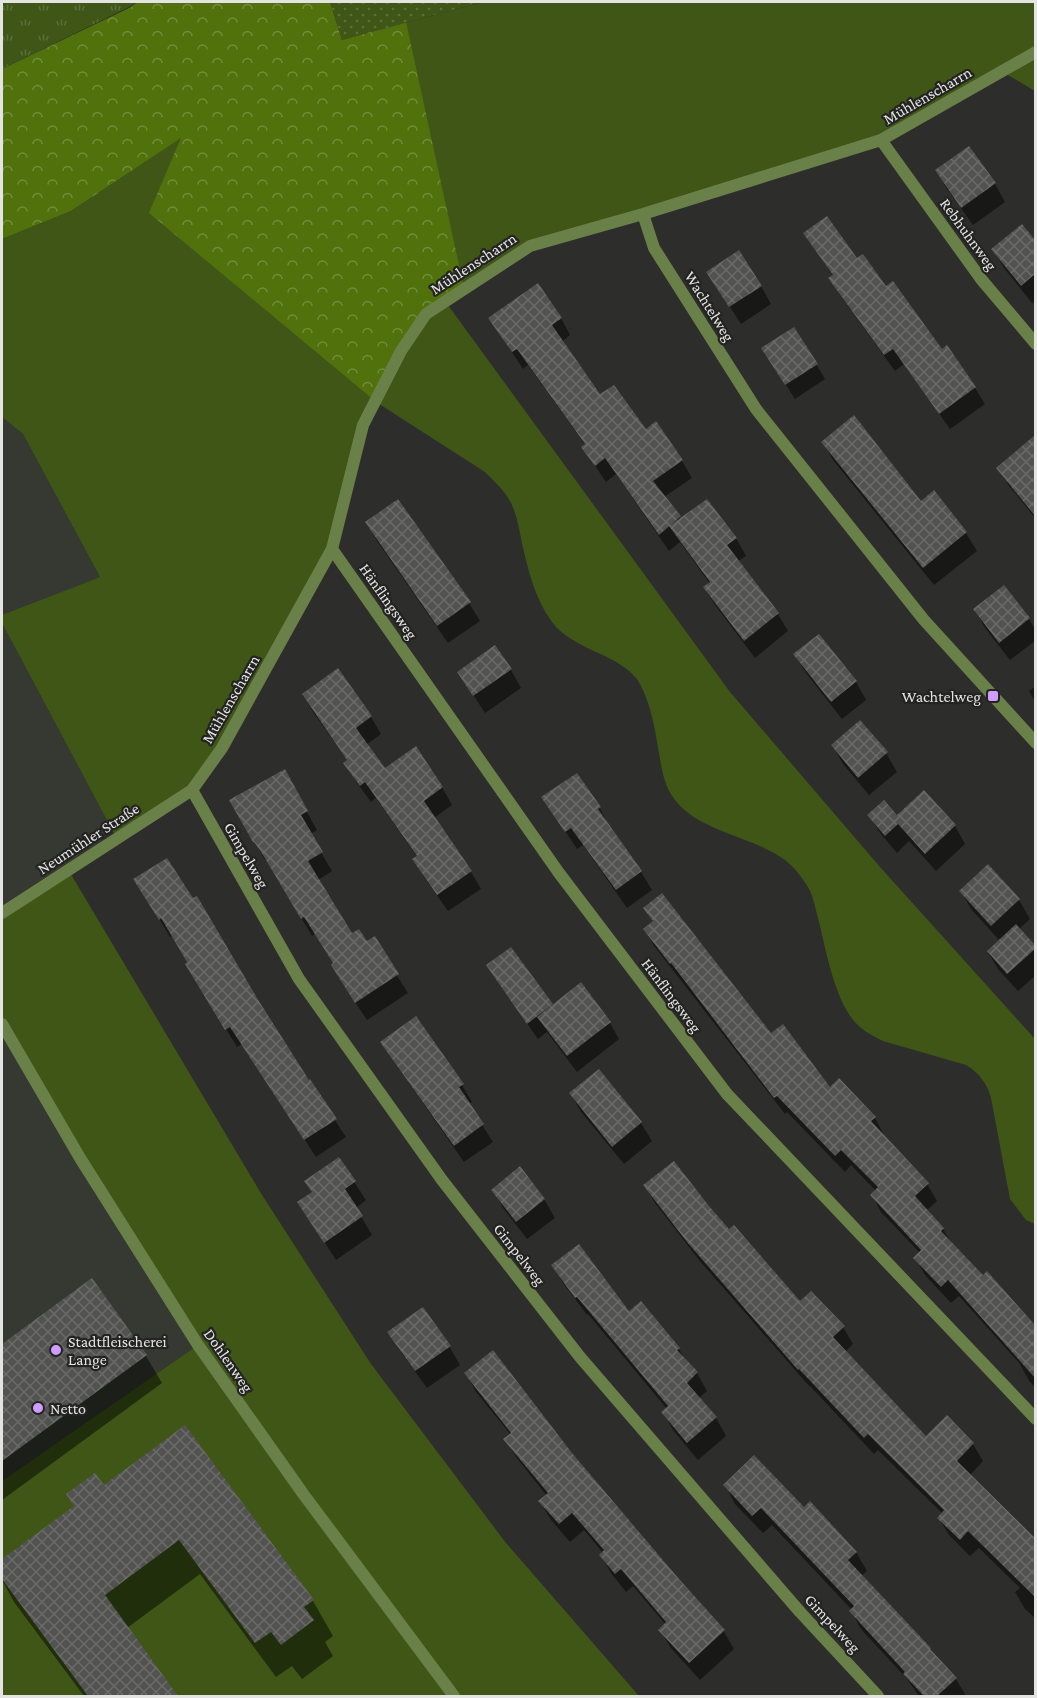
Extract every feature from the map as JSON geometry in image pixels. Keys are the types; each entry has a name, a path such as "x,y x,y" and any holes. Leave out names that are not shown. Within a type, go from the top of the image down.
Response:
{"street":[{"name":"Mühlenscharrn","path":"192,790 222,748 332,549 363,425 401,351 426,314 530,246 643,214 881,140 1035,52"},
{"name":"Rebhuhnweg","path":"881,140 981,279 1035,344"},
{"name":"Wachtelweg","path":"643,214 654,248 756,409 924,620 1035,743"},
{"name":"Hänflingsweg","path":"332,549 559,873 727,1094 1035,1419"},
{"name":"Neumühler Straße","path":"2,913 192,790"},
{"name":"Gimpelweg","path":"192,790 299,979 442,1180 580,1357 800,1612 878,1696"},
{"name":"Dohlenweg","path":"2,1024 80,1158 198,1345 304,1496 454,1696"}],"shaded area":[{"path":"2,417 23,434 100,577 2,615"},
{"path":"2,623 108,822 97,853 2,913"},
{"path":"2,1024 198,1345 2,1481"}],"green space":[{"path":"2,2 137,2 2,69"},
{"path":"137,2 330,2 342,40 406,22 464,288 426,314 375,401 149,213 181,138 71,211 2,239 2,69 131,7"},
{"path":"330,2 483,2 342,40"},
{"path":"483,2 1035,2 1035,91 1001,71 881,140 530,246 445,301 730,692 880,867 1035,1039 1035,1224 1026,1220 1010,1199 991,1098 982,1079 966,1065 883,1041 871,1035 851,1018 833,976 812,896 799,874 788,862 772,852 699,820 675,800 664,778 652,717 640,684 623,666 572,640 552,622 533,584 516,517 506,494 485,472 376,402 332,549 192,790 117,839 2,623 2,615 100,577 23,434 2,417 2,239 71,211 182,137 342,40"},
{"path":"69,871 262,1195 371,1364 506,1543 639,1696 2,1696 2,1481 198,1345 2,1024 2,913"}],"building":[{"path":"969,146 996,183 961,208 935,170"},
{"path":"827,216 857,258 863,254 886,286 893,281 942,349 947,345 976,387 939,414 893,349 884,355 828,278 833,275 803,233"},
{"path":"1022,224 1035,240 1035,274 1021,286 991,249"},
{"path":"739,250 762,286 729,307 706,272"},
{"path":"538,283 562,318 552,325 600,394 614,385 646,429 656,421 683,460 653,481 681,516 659,535 605,458 595,466 581,447 585,444 517,349 512,352 488,318"},
{"path":"794,327 818,364 785,385 761,348"},
{"path":"854,415 921,501 934,490 967,532 923,568 821,442"},
{"path":"1035,435 1035,516 996,468"},
{"path":"398,499 471,602 437,626 365,522"},
{"path":"707,499 737,538 727,545 779,613 744,641 703,587 710,582 669,526"},
{"path":"1004,585 1030,618 999,643 973,609"},
{"path":"819,634 857,681 831,702 793,654"},
{"path":"495,645 512,669 473,696 457,672"},
{"path":"338,668 372,716 356,728 385,768 416,746 443,787 424,801 472,871 437,895 412,859 417,856 365,782 360,786 343,763 347,760 302,694"},
{"path":"860,720 888,752 858,778 831,745"},
{"path":"285,769 308,811 301,815 323,852 308,861 352,933 359,929 367,941 375,936 399,974 355,1003 331,965 333,963 304,917 301,919 229,800"},
{"path":"577,773 601,807 598,809 642,871 616,890 571,828 565,832 541,797"},
{"path":"924,790 956,825 925,854 898,824 885,836 867,815 884,800 897,815"},
{"path":"167,858 193,898 197,896 257,998 309,1080 337,1119 304,1140 230,1027 225,1030 185,964 187,962 161,918 159,920 133,879"},
{"path":"988,864 1020,899 991,926 959,891"},
{"path":"662,893 771,1033 783,1024 830,1087 839,1078 876,1117 871,1121 929,1183 915,1196 944,1228 941,1231 983,1275 987,1271 1035,1325 1035,1378 948,1280 941,1287 913,1258 921,1250 870,1195 878,1187 841,1150 835,1156 777,1096 774,1098 643,929 653,921 643,908"},
{"path":"1016,924 1035,945 1035,949 1007,974 987,951"},
{"path":"511,947 553,1004 527,1024 486,965"},
{"path":"581,982 611,1022 567,1056 537,1017"},
{"path":"416,1016 464,1084 459,1087 484,1124 454,1146 380,1042"},
{"path":"599,1069 642,1122 612,1147 569,1093"},
{"path":"339,1157 356,1181 345,1189 363,1216 324,1243 297,1202 312,1192 304,1181"},
{"path":"674,1161 729,1229 734,1225 800,1301 811,1291 845,1326 833,1337 926,1436 947,1415 974,1443 957,1461 1035,1538 1035,1597 968,1531 960,1540 937,1518 944,1510 868,1434 864,1438 798,1370 687,1242 643,1185"},
{"path":"520,1166 545,1199 516,1222 491,1190"},
{"path":"579,1244 629,1311 641,1301 680,1348 677,1350 698,1372 687,1383 717,1417 687,1443 661,1412 668,1406 577,1297 575,1298 551,1265"},
{"name":"Netto","path":"92,1278 147,1355 2,1461 2,1344"},
{"path":"423,1307 451,1346 415,1371 387,1332"},
{"path":"493,1350 572,1453 725,1630 689,1663 658,1630 666,1622 621,1569 615,1574 599,1555 604,1550 572,1513 559,1524 538,1501 548,1493 503,1439 511,1433 464,1373"},
{"path":"185,1425 314,1600 304,1607 314,1620 281,1645 271,1632 255,1643 179,1540 105,1595 178,1696 88,1696 2,1579 2,1559 74,1506 66,1494 95,1473 104,1485"},
{"path":"754,1455 804,1507 810,1501 857,1552 848,1560 957,1678 937,1696 924,1696 903,1674 905,1672 849,1611 854,1606 761,1508 752,1516 723,1485"}],"place":[{"name":"Wachtelweg","path":"993,696"},
{"name":"Stadtfleischerei Lange","path":"56,1350"},
{"name":"Netto","path":"38,1408"}]}
